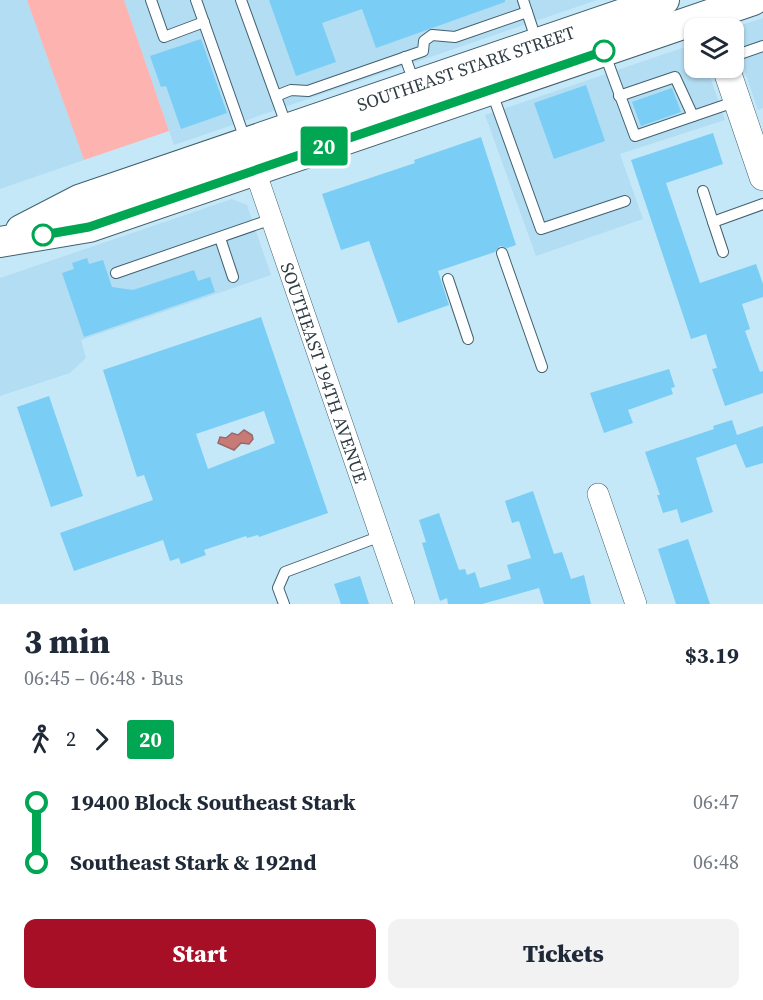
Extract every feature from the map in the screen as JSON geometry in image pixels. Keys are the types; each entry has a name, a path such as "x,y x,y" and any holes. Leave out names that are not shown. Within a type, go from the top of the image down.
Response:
{"main road":[{"name":"SOUTHEAST STARK STREET","path":"542,57 604,51 753,0"},
{"name":"SOUTHEAST STARK STREET","path":"0,242 89,227 251,156 542,57 651,2"},
{"name":"SOUTHEAST STARK STREET","path":"293,142 415,85 486,76"}],"street":[{"path":"729,78 763,177"},
{"name":"SOUTHEAST 194TH AVENUE","path":"251,156 404,604"},
{"path":"598,494 636,604"}],"lane":[{"path":"151,0 164,37 204,22"},
{"path":"196,0 251,156"},
{"path":"241,0 293,142"},
{"path":"523,0 542,57"},
{"path":"276,96 291,90 308,91 423,51 424,41 432,34 455,37 527,12"},
{"path":"744,53 763,46"},
{"path":"604,51 634,136 737,100"},
{"path":"405,57 415,85"},
{"path":"486,76 541,229 626,201"},
{"path":"619,96 675,77 693,116"},
{"path":"703,191 723,252"},
{"path":"713,222 763,204"},
{"path":"116,273 272,219"},
{"path":"219,237 233,277"},
{"path":"502,253 542,367"},
{"path":"448,279 468,339"},
{"path":"284,604 278,588 285,572 381,536"}],"shaded area":[{"path":"0,0 27,0 84,160 0,189"},
{"path":"27,0 124,0 169,131 84,160"},
{"path":"124,0 597,0 174,145"},
{"path":"763,18 763,108 758,110 744,69 744,24"},
{"path":"684,47 684,78 710,78 725,120 620,154 643,219 536,256 485,115"},
{"path":"232,199 247,205 271,275 81,340 86,358 70,373 0,396 0,278"},
{"path":"244,430 252,435 253,439 249,444 241,443 234,450 218,443 220,437 226,438 232,433 238,435"}],"building":[{"path":"269,0 505,0 505,2 376,48 362,9 322,23 336,62 296,76"},
{"path":"201,39 227,113 181,129 166,86 161,87 150,56"},
{"path":"586,85 605,141 554,159 534,103"},
{"path":"672,88 681,112 641,126 632,102"},
{"path":"713,133 723,164 666,183 700,283 756,264 763,284 763,297 742,304 750,329 745,331 760,372 763,371 763,393 725,406 712,369 717,368 706,334 691,339 631,160"},
{"path":"481,137 516,245 507,248 500,246 495,252 438,271 449,305 398,323 369,241 341,250 322,194 415,163 414,160"},
{"path":"87,258 89,264 103,260 112,287 133,290 194,270 198,281 210,277 215,292 84,337 62,273 74,269 72,263"},
{"path":"261,317 328,513 259,537 258,535 247,538 246,536 204,550 206,555 181,564 179,558 170,561 163,540 74,571 60,533 153,500 144,475 137,477 103,370","holes":["264,411 275,443 208,469 196,434"]},
{"path":"669,369 675,387 671,388 673,394 628,410 633,423 604,433 590,393"},
{"path":"49,396 83,496 51,507 17,407"},
{"path":"732,420 737,435 763,426 763,463 746,468 736,444 696,458 713,512 681,523 677,509 663,513 657,495 660,495 645,452 714,429 713,426"},
{"path":"533,491 554,554 562,552 571,579 584,575 591,604 544,604 539,588 482,604 448,604 447,598 440,601 422,543 426,542 419,520 439,513 459,570 465,569 467,575 475,572 480,588 511,579 507,565 531,558 519,521 512,523 505,501"},
{"path":"688,539 710,604 676,604 658,549"},
{"path":"360,576 369,604 341,604 334,584"}],"bus line":[{"name":"20","path":"43,235 89,227 604,51"}]}
